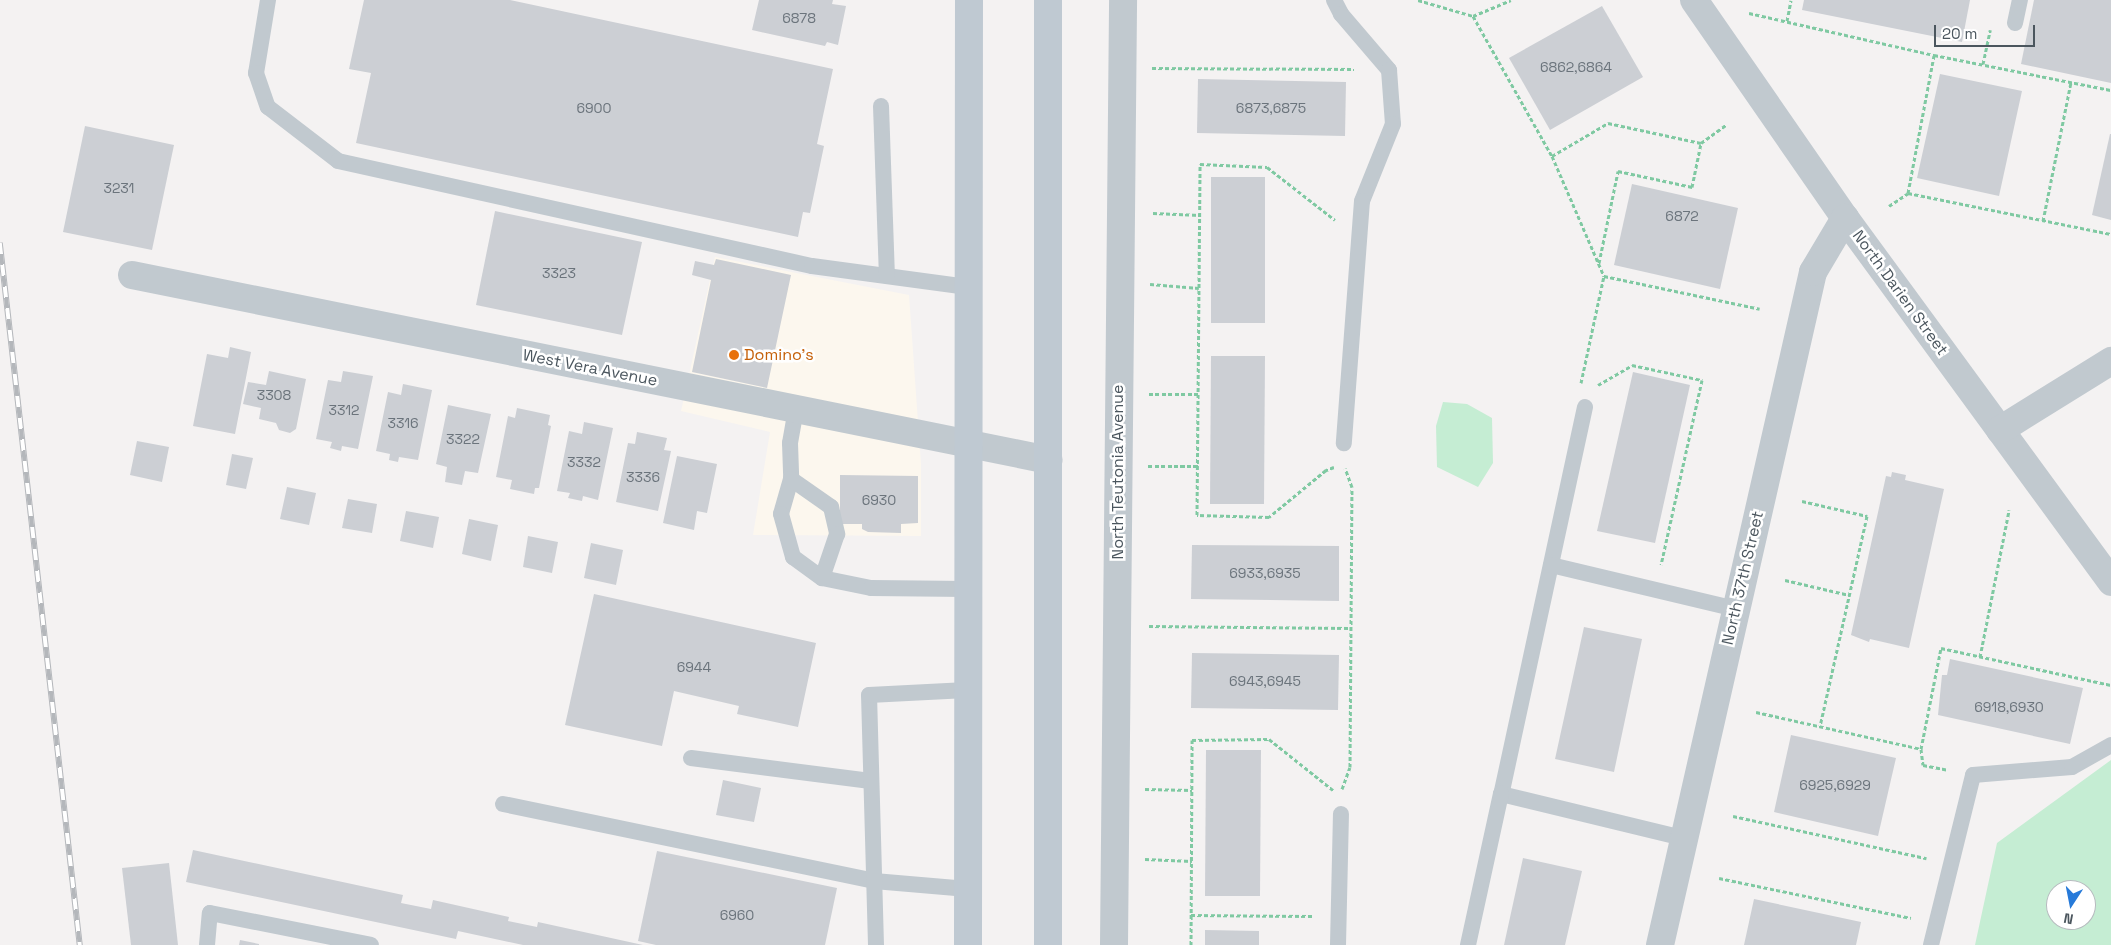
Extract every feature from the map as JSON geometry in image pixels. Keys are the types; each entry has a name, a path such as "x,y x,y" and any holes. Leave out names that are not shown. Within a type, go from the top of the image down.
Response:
{"main road":[{"path":"968,945 967,444 969,0"},
{"path":"1048,0 1048,945"}],"street":[{"name":"North Teutonia Avenue","path":"1114,945 1123,0"},
{"name":"North Darien Street","path":"1694,0 1845,218 2111,582"},
{"name":"North 37th Street","path":"1660,945 1813,272 1845,218"},
{"name":"West Vera Avenue","path":"132,275 1049,460"},
{"path":"2000,430 2111,361"}],"lane":[{"path":"268,0 256,73 268,107 338,161 812,266 968,287"},
{"path":"1334,0 1341,14 1389,70 1393,124 1362,201 1344,442"},
{"path":"2015,23 2020,0"},
{"path":"881,106 887,276"},
{"path":"1468,945 1585,407"},
{"path":"796,410 790,442 791,479 781,514 793,557 822,578 871,588 967,589"},
{"path":"791,479 831,507 837,534 822,578"},
{"path":"1551,565 1735,609"},
{"path":"876,945 869,695 968,690"},
{"path":"1931,945 1973,775 2072,767 2111,745"},
{"path":"691,758 871,781"},
{"path":"1501,794 1683,838"},
{"path":"503,804 874,881 968,889"},
{"path":"1338,945 1341,814"},
{"path":"206,945 210,913 371,945"}],"path":[{"path":"1418,0 1473,16 1511,0"},
{"path":"1787,22 1791,0"},
{"path":"1750,13 1934,55 2111,90"},
{"path":"1473,16 1552,156 1604,276 1580,385 1579,399 1585,407"},
{"path":"1889,206 1908,193 1934,55"},
{"path":"1150,68 1389,70"},
{"path":"2043,221 2071,82"},
{"path":"1552,156 1608,123 1701,143"},
{"path":"1599,264 1618,171 1692,187 1701,143 1728,124"},
{"path":"1191,945 1192,740 1270,739 1340,795 1350,767 1352,487 1345,465 1326,470 1269,517 1197,516 1200,164 1267,167 1359,239"},
{"path":"1908,193 2111,234"},
{"path":"1149,213 1200,215"},
{"path":"1604,276 1760,309"},
{"path":"1148,284 1199,288"},
{"path":"1592,388 1632,365 1702,380 1656,590"},
{"path":"1580,385 1586,387"},
{"path":"1148,394 1198,394"},
{"path":"1147,466 1198,466"},
{"path":"1802,501 1867,516 1820,726"},
{"path":"1980,657 2009,510"},
{"path":"1784,580 1849,595"},
{"path":"1145,626 1350,628"},
{"path":"1973,775 1923,765 1921,749 1941,648 2111,685"},
{"path":"1756,712 1921,749"},
{"path":"1144,789 1192,790"},
{"path":"1733,816 1951,863"},
{"path":"1144,859 1192,861"},
{"path":"1719,878 1936,924"},
{"path":"1191,915 1338,916"}],"shaded area":[{"path":"715,257 909,295 921,464 921,536 753,535 770,432 681,411"}],"green space":[{"path":"1443,402 1467,404 1492,418 1493,463 1478,487 1437,467 1436,426"},
{"path":"2111,760 2111,945 1975,945 1997,843"}],"building":[{"path":"364,0 510,0 833,69 817,144 824,146 810,213 803,212 798,237 356,143 371,73 349,69"},
{"path":"759,0 833,0 832,4 846,6 838,45 827,42 825,46 752,30"},
{"path":"1804,0 1970,0 1962,42 1802,10"},
{"path":"2034,0 2111,0 2111,83 2021,64"},
{"path":"1602,6 1643,77 1550,130 1509,58"},
{"path":"1940,74 2022,91 1999,196 1917,178"},
{"path":"1198,79 1346,82 1345,136 1197,133"},
{"path":"85,126 174,145 152,250 63,232"},
{"path":"2111,134 2111,220 2092,215"},
{"path":"1211,177 1265,177 1265,323 1211,323"},
{"path":"1632,184 1738,208 1720,289 1614,265"},
{"path":"495,211 642,242 622,335 476,305"},
{"path":"716,259 791,275 767,388 692,372 711,280 692,275 695,261 714,265"},
{"path":"230,347 251,352 235,434 193,426 207,354 228,358"},
{"path":"1211,356 1265,356 1264,504 1210,504"},
{"path":"269,371 306,379 296,429 290,433 279,430 276,423 259,419 261,408 243,404 248,382 266,385"},
{"path":"343,371 373,376 358,449 342,446 341,451 330,448 332,442 316,439 328,380 341,382"},
{"path":"1633,372 1690,385 1655,543 1597,531"},
{"path":"403,384 432,390 418,460 399,457 398,462 389,460 390,454 376,451 388,392 401,395"},
{"path":"448,405 491,414 478,473 465,471 462,485 445,482 447,467 436,464"},
{"path":"517,408 550,415 548,425 551,426 539,488 535,488 534,494 510,489 512,480 496,477 508,416 515,418"},
{"path":"584,422 613,428 598,500 583,496 582,501 568,498 570,493 557,491 569,431 582,434"},
{"path":"637,432 667,438 664,450 671,451 658,511 616,502 628,443 635,444"},
{"path":"137,441 169,447 162,482 130,475"},
{"path":"232,454 253,458 246,489 226,485"},
{"path":"677,456 717,464 707,513 697,511 694,530 663,523"},
{"path":"1892,472 1906,475 1905,480 1944,489 1909,648 1870,639 1869,642 1851,635 1886,476 1891,477"},
{"path":"840,475 918,476 918,523 901,524 901,533 868,532 862,529 862,524 840,524"},
{"path":"287,487 316,493 309,525 280,519"},
{"path":"348,499 377,504 372,533 342,528"},
{"path":"406,511 439,517 433,548 400,541"},
{"path":"469,519 498,525 491,561 462,554"},
{"path":"528,536 558,542 552,573 523,567"},
{"path":"591,543 623,550 616,585 584,578"},
{"path":"1192,545 1339,546 1339,601 1191,599"},
{"path":"594,594 816,643 798,727 737,714 739,706 674,691 662,746 565,725"},
{"path":"1584,627 1642,639 1614,772 1555,759"},
{"path":"1192,653 1339,655 1338,710 1191,708"},
{"path":"1950,659 2083,688 2070,744 1938,715 1942,675 1947,675"},
{"path":"1791,735 1896,758 1878,836 1774,812"},
{"path":"1206,750 1261,750 1260,896 1205,896"},
{"path":"723,780 761,788 754,822 716,815"},
{"path":"193,850 403,895 401,903 431,909 433,900 509,917 508,921 537,927 538,922 643,945 523,945 458,931 456,939 186,882"},
{"path":"657,851 837,888 825,945 656,945 638,941"},
{"path":"1523,858 1582,871 1565,945 1504,945"},
{"path":"169,863 178,945 131,945 122,868"},
{"path":"1754,899 1861,922 1856,945 1744,945"},
{"path":"1205,930 1259,931 1259,945 1205,945"},
{"path":"240,940 259,944 259,945 239,945"}],"railway":[{"path":"0,243 80,945"}],"place":[{"name":"Domino's","path":"734,355"}]}
